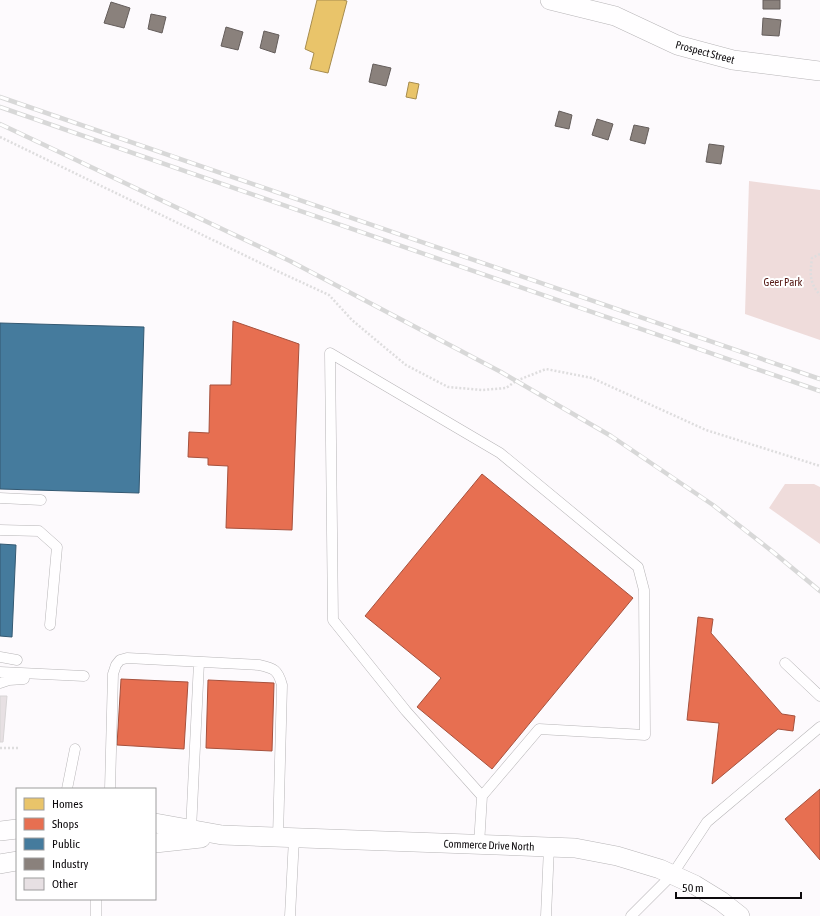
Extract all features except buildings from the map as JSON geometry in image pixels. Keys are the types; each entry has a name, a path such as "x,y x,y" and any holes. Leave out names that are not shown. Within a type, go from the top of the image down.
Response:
{"street":[{"name":"Prospect Street","path":"550,0 580,4 615,16 677,45 733,60 820,71"},
{"name":"Commerce Drive North","path":"156,823 222,835 575,848 616,856 660,869 695,885 721,901 740,916"},
{"path":"0,831 16,829"},
{"name":"Commerce Drive North","path":"156,843 222,835"},
{"path":"0,864 16,861"}],"lane":[{"path":"479,845 482,796 539,729 645,735 644,590 638,567 500,453 330,353 333,620 406,711 482,796"},
{"path":"0,498 41,500"},
{"path":"0,530 39,531 57,547 50,625"},
{"path":"110,788 113,674 116,665 120,660 127,658 259,665 270,667 275,670 280,676 282,685 286,838 290,916"},
{"path":"191,830 199,662"},
{"path":"786,663 820,696"},
{"path":"0,672 84,676"},
{"path":"0,683 8,680 56,675"},
{"path":"631,916 672,875 707,822 820,726"},
{"path":"67,788 75,749"},
{"path":"546,916 549,847"},
{"path":"96,900 96,916"}],"path":[{"path":"0,137 329,295 352,320 406,365 448,387 482,390 506,388 516,381 546,369 592,378 706,430 820,466"},
{"path":"820,254 812,258 810,274 815,289 820,295"},
{"path":"0,748 18,748"}],"green space":[{"name":"Geer Park","path":"749,181 820,190 820,340 745,314"},
{"path":"785,484 814,484 820,487 820,544 769,508"}],"railway":[{"path":"0,97 820,379"},
{"path":"0,107 820,391"},
{"path":"0,124 290,261 501,372 611,436 713,505 820,591"}]}
